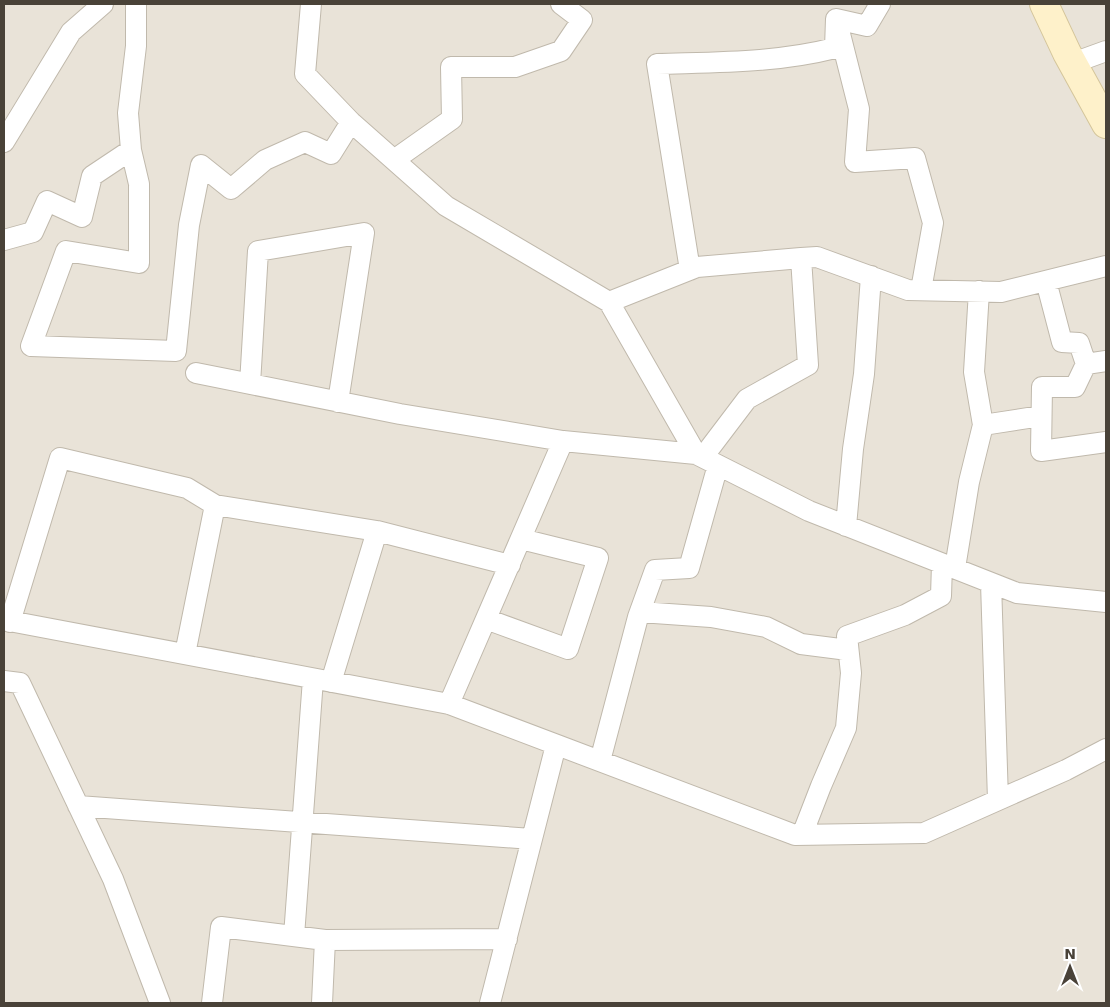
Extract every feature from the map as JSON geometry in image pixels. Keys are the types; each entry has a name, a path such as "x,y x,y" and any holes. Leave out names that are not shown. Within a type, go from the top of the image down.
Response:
{"street":[{"path":"4,142 71,32 103,4"},
{"path":"136,4 136,46 128,112 132,150 139,184 139,262 66,251 31,346 176,351 189,225 201,165 230,189 265,160 305,142 331,154 350,122"},
{"path":"311,4 305,74 350,122 446,206 609,302 706,458"},
{"path":"394,160 452,119 451,68 515,68 561,51 582,20 561,4"},
{"path":"836,19 867,26 880,4"},
{"path":"1044,4 1106,124"},
{"path":"690,270 657,64 762,61 809,55 835,48 836,19"},
{"path":"836,19 859,109 855,162 915,158 932,223 921,290"},
{"path":"1073,63 1106,50"},
{"path":"4,240 34,232 47,201 82,217 92,176 132,150"},
{"path":"250,384 258,251 364,233 338,402"},
{"path":"609,302 698,267 801,258 817,257 908,290 1001,292 1106,266"},
{"path":"600,761 640,612 655,570 689,568 706,458 747,399 808,365 801,258"},
{"path":"846,526 853,448 864,374 871,276"},
{"path":"1046,280 1062,342 1079,342 1086,364 1074,386 1042,386 1041,451 1106,442"},
{"path":"802,835 846,728 851,673 847,636 905,615 941,596 983,425 974,372 979,291"},
{"path":"1086,364 1106,361"},
{"path":"196,373 400,414 563,441 706,458 809,511 1017,593 1106,602"},
{"path":"983,425 1041,416"},
{"path":"449,704 563,441"},
{"path":"510,565 377,531 215,505 187,488 60,458 7,621 449,704 795,835 924,833 1066,770 1106,749"},
{"path":"185,654 215,505"},
{"path":"294,936 303,823 322,681 377,531"},
{"path":"486,619 568,650 598,558 521,539"},
{"path":"991,583 998,800"},
{"path":"640,612 711,617 766,627 801,644 848,650"},
{"path":"4,682 20,683 113,879 160,1003"},
{"path":"490,1003 556,745"},
{"path":"78,806 532,839"},
{"path":"212,1003 221,927 325,940 507,939"},
{"path":"322,1003 325,940"}],"shaded area":[{"path":"4,4 1106,4 1106,1003 4,1003"}]}
